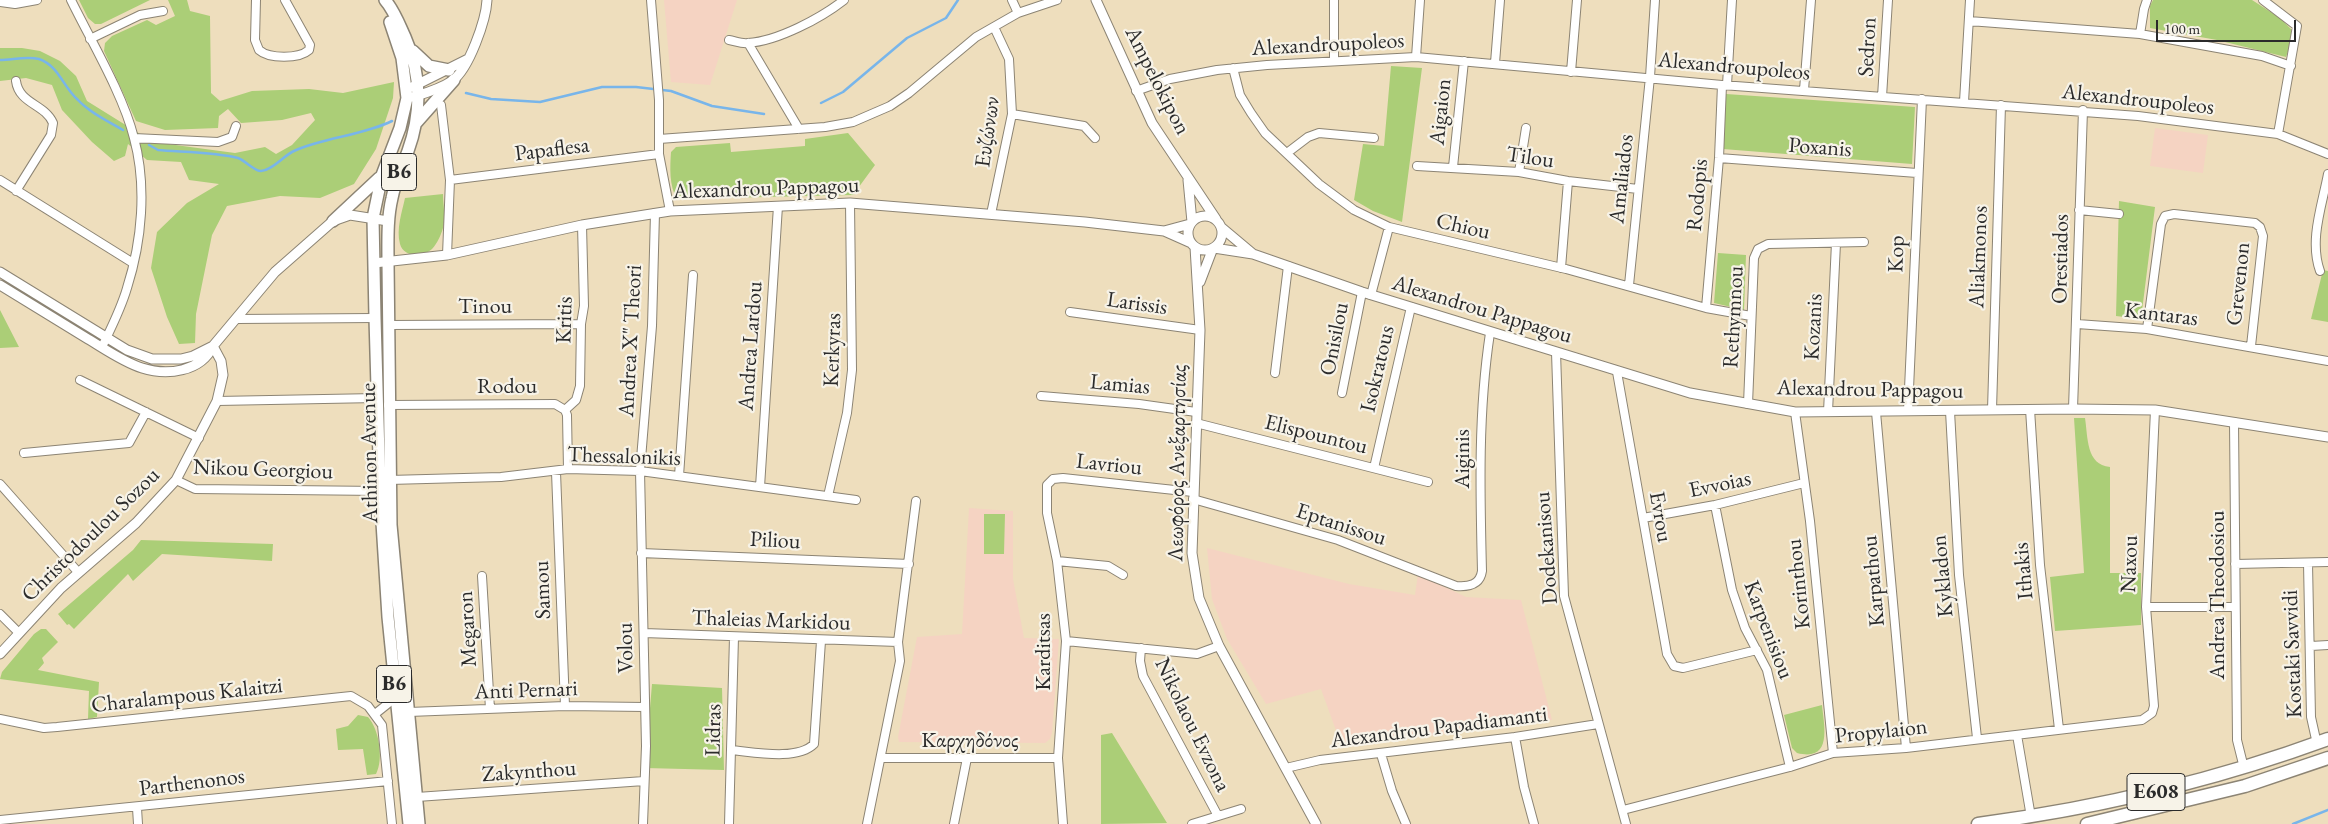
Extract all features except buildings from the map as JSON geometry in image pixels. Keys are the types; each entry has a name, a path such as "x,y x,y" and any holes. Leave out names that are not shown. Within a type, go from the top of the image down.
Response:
{"highway":[{"name":"E608","path":"1978,824 2031,817 2147,795 2244,768 2322,741"},
{"name":"E608","path":"2086,824 2245,786 2328,758"}],"main road":[{"name":"B6","path":"380,0 399,45 407,94"},
{"name":"B6","path":"385,0 397,18 409,46 419,90"},
{"path":"409,46 429,66 452,75 415,124"},
{"name":"Athinon Avenue","path":"419,90 415,124 395,185 388,221 388,405 391,525 419,824"},
{"name":"Athinon Avenue","path":"407,94 400,128 382,175 373,218 380,491 395,698 409,824"},
{"path":"333,221 382,175"}],"street":[{"path":"0,2 15,4 37,0"},
{"path":"71,0 126,112 134,138 141,194 140,220 128,287 102,347"},
{"path":"256,0 255,40 259,50 273,56 302,54 309,50 310,45 285,0"},
{"path":"407,94 452,75 468,59 484,19 487,0"},
{"path":"651,0 658,79 659,154 670,211"},
{"path":"729,40 748,43 800,27 844,0"},
{"path":"1012,0 1018,13"},
{"path":"659,139 825,127 854,122 890,106 909,93 976,37 1018,13 1056,0"},
{"name":"Ampelokipon","path":"1096,0 1152,123 1216,219"},
{"path":"1334,0 1334,60"},
{"path":"1416,57 1420,0"},
{"path":"1495,63 1500,0"},
{"path":"1571,72 1578,0"},
{"name":"Amaliados","path":"1629,285 1650,77 1655,0"},
{"name":"Rodopis","path":"1706,308 1732,0"},
{"path":"1804,90 1812,0"},
{"name":"Sedron","path":"1882,96 1888,0"},
{"path":"1964,102 1970,0"},
{"path":"2140,34 2144,9 2148,0"},
{"path":"2263,0 2297,26 2278,134"},
{"path":"90,39 140,15 163,11"},
{"path":"1969,21 2140,34 2262,56 2291,66"},
{"name":"Ευζώνων","path":"991,214 1002,173 1012,114 1009,58 994,27"},
{"path":"748,43 799,129"},
{"name":"Alexandroupoleos","path":"1136,91 1170,79 1234,68 1334,60 1416,57 1725,85 2082,110 2278,134 2328,154"},
{"name":"Aigaion","path":"1453,167 1464,61"},
{"name":"Chiou","path":"1234,68 1240,94 1250,114 1265,133 1319,184 1350,208 1389,227 1629,285 1706,308 1751,316"},
{"path":"16,81 21,95 46,113 52,123 51,135 16,190"},
{"name":"Kop","path":"1908,411 1922,98"},
{"path":"441,105 450,180 447,255"},
{"name":"Aliakmonos","path":"1992,410 2001,105"},
{"name":"Orestiados","path":"2073,409 2082,110"},
{"path":"1012,114 1084,126 1095,138"},
{"path":"134,138 218,142 232,137 236,126"},
{"path":"1519,172 1526,128"},
{"path":"1287,153 1314,134 1374,138"},
{"name":"Papaflesa","path":"450,180 659,154"},
{"name":"Poxanis","path":"1719,158 1918,173"},
{"name":"Tilou","path":"1417,166 1519,172 1568,181 1638,189"},
{"path":"2320,271 2316,259 2315,243 2328,174"},
{"name":"Ampelokipon","path":"1187,178 1192,202 1191,223"},
{"path":"0,180 133,263"},
{"path":"1561,268 1568,181"},
{"name":"Alexandrou Pappagou","path":"374,263 447,255 582,225 670,211 850,204 991,214 1164,231 1193,245"},
{"name":"Kerkyras","path":"828,496 848,412 852,370 850,204"},
{"name":"Andrea Lardou","path":"760,487 778,206"},
{"path":"2079,210 2119,214"},
{"name":"Andrea X\" Theori","path":"640,471 652,326 655,213"},
{"name":"Grevenon","path":"2147,329 2161,224 2165,216 2174,214 2255,223 2260,227 2262,236 2251,346"},
{"path":"0,285 102,347 140,367 165,371 195,366 208,356 213,346 274,272 333,221 350,215 388,221"},
{"path":"1201,216 1216,219 1222,228 1221,241 1214,248 1203,250 1193,245 1188,234 1191,223 1201,216"},
{"name":"Alexandrou Pappagou","path":"1164,231 1191,223"},
{"name":"Kritis","path":"565,410 576,400 580,386 581,324 584,306 582,225"},
{"name":"Onisilou","path":"1342,393 1366,293 1389,227"},
{"name":"Alexandrou Pappagou","path":"1222,228 1254,254"},
{"name":"Rethymnou","path":"1748,404 1754,258 1758,249 1768,244 1864,242"},
{"name":"Kozanis","path":"1828,412 1836,243"},
{"name":"Λεωφόρος Ανεξαρτησίας","path":"1193,245 1199,284 1200,330 1192,553 1199,598 1219,646 1316,824"},
{"name":"Alexandrou Pappagou","path":"1214,248 1254,254 1490,333 1690,393 1795,412 2030,409 2155,410 2328,437"},
{"name":"Λεωφόρος Ανεξαρτησίας","path":"1199,284 1214,248"},
{"path":"1276,374 1288,266"},
{"path":"0,272 134,354 158,359 181,359 213,346"},
{"path":"679,476 693,275"},
{"name":"Isokratous","path":"1374,468 1411,307"},
{"name":"Larissis","path":"1070,312 1200,330"},
{"path":"237,319 375,318"},
{"name":"Tinou","path":"389,325 581,324"},
{"name":"Kantaras","path":"2077,324 2147,329 2251,346 2328,362"},
{"name":"Aiginis","path":"1476,583 1482,571 1480,412 1490,333"},
{"name":"Christodoulou Sozou","path":"0,654 78,572 136,523 176,480 217,401 223,375 221,361 213,346"},
{"name":"Dodekanisou","path":"1556,352 1564,596 1626,824"},
{"name":"Evrou","path":"1617,372 1667,654 1674,666 1683,668 1757,650"},
{"path":"80,380 199,438"},
{"name":"Lamias","path":"1041,396 1139,404 1196,412"},
{"path":"217,401 377,398"},
{"name":"Rodou","path":"388,405 555,404 565,410 568,422 568,469"},
{"name":"Ithakis","path":"2030,409 2040,565 2059,729"},
{"name":"Naxou","path":"2148,718 2152,713 2154,698 2146,607 2155,410"},
{"name":"Kykladon","path":"1950,411 1959,575 1977,738"},
{"path":"24,453 129,443 146,412"},
{"name":"Korinthou","path":"1795,412 1810,521 1833,753"},
{"name":"Karpathou","path":"1876,412 1906,748"},
{"name":"Andrea Theodosiou","path":"2234,422 2234,607 2237,740 2244,768"},
{"name":"Elispountou","path":"1196,423 1428,482"},
{"name":"Thessalonikis","path":"389,480 501,477 556,472 568,469 640,471 856,500"},
{"name":"Volou","path":"640,471 645,707 643,824"},
{"name":"Samou","path":"556,472 565,706"},
{"name":"Lavriou","path":"1050,481 1063,478 1193,495"},
{"name":"Nikou Georgiou","path":"176,480 195,489 380,491"},
{"name":"Karditsas","path":"1050,481 1046,490 1047,513 1057,561 1066,641 1058,758 1063,824"},
{"name":"Evvoias","path":"1643,518 1714,505 1804,483"},
{"path":"0,484 78,572"},
{"name":"Eptanissou","path":"1193,495 1338,540 1456,586 1468,586 1476,583"},
{"path":"867,824 882,758 900,661 898,642 916,501"},
{"name":"Karpenisiou","path":"1714,505 1732,590 1745,628 1767,670 1790,767"},
{"name":"Piliou","path":"641,553 909,564"},
{"path":"1057,561 1108,566 1123,575"},
{"path":"2235,564 2328,562"},
{"name":"Kostaki Savvidi","path":"2308,563 2311,717 2322,741"},
{"name":"Megaron","path":"482,576 490,709"},
{"path":"2146,607 2234,607"},
{"path":"0,614 19,632"},
{"name":"Thaleias Markidou","path":"644,633 734,638 898,642"},
{"name":"Lidras","path":"729,824 734,638"},
{"path":"731,750 795,754 808,750 814,744 821,641"},
{"path":"1066,641 1197,654 1219,646"},
{"path":"2311,646 2328,646"},
{"name":"Nikolaou Evzona","path":"1141,648 1140,661 1143,676 1218,816"},
{"name":"Charalampous Kalaitzi","path":"0,719 44,728 346,697 358,699 374,713"},
{"path":"392,824 384,733 374,713 395,698"},
{"name":"Anti Pernari","path":"409,712 565,706 645,707"},
{"name":"Propylaion","path":"1622,810 1790,767 1833,753 1906,748 2148,718"},
{"name":"Alexandrou Papadiamanti","path":"1286,768 1320,760 1515,738 1598,724"},
{"path":"2017,735 2031,817"},
{"path":"1515,738 1524,787 1534,824"},
{"path":"1381,754 1392,791 1406,824"},
{"name":"Καρχηδόνος","path":"882,758 1058,758"},
{"path":"954,824 967,758"},
{"name":"Parthenonos","path":"0,820 136,808 263,792 388,781"},
{"name":"Zakynthou","path":"416,798 644,781"},
{"path":"136,808 138,824"},
{"path":"1192,824 1241,809"}],"shaded area":[{"path":"664,0 737,0 710,85 671,82"},
{"path":"2155,128 2208,135 2203,173 2150,166"},
{"path":"969,508 1013,511 1013,579 1024,638 1059,639 1052,733 1050,739 1045,743 899,742 898,737 917,637 962,634"},
{"path":"1207,548 1349,584 1415,595 1418,574 1466,597 1521,600 1552,720 1342,747 1321,689 1266,704 1227,639 1212,599"}],"green space":[{"path":"79,0 150,0 101,24 95,24 88,18"},
{"path":"168,0 187,0 190,11 210,16 211,93 220,101 252,91 309,89 343,93 394,82 393,98 376,149 354,184 320,198 280,196 227,206 212,235 196,314 195,343 179,344 167,317 151,268 157,232 187,203 219,184 189,180 181,162 147,160 128,144 125,156 114,161 92,142 62,110 52,85 26,78 0,81 0,48 22,48 40,51 60,61 76,76 87,101 153,142 235,153 265,147 276,154 292,145 315,120 311,113 282,120 241,123 228,109 219,116 218,128 165,130 136,121 104,51 105,43 112,36 147,20 156,25 175,16"},
{"path":"2153,0 2252,0 2280,18 2291,29 2291,43 2286,57 2217,40 2150,28 2150,6"},
{"path":"1391,66 1422,68 1402,222 1373,211 1354,200 1363,144 1384,146"},
{"path":"1726,94 1915,107 1912,164 1723,149"},
{"path":"848,133 875,165 853,195 677,199 674,194 670,170 671,152 676,147 730,143 731,152 805,146 805,139"},
{"path":"443,194 444,224 436,245 424,254 414,255 405,252 400,244 399,232 405,198"},
{"path":"2119,201 2155,207 2141,319 2116,316"},
{"path":"1718,253 1746,255 1744,310 1714,303"},
{"path":"2323,270 2328,271 2328,322 2311,319"},
{"path":"0,310 19,347 0,348"},
{"path":"2074,418 2085,418 2092,456 2102,465 2110,467 2110,573 2141,573 2141,625 2055,631 2050,577 2084,573"},
{"path":"984,514 1005,514 1004,554 984,554"},
{"path":"141,540 273,544 272,561 162,554 133,581 128,574 74,629 69,624 67,625 58,614 133,550"},
{"path":"41,629 46,629 58,642 42,658 44,663 38,670 99,682 97,717 88,719 89,691 0,679 2,672 34,634"},
{"path":"652,684 722,688 724,770 645,768"},
{"path":"1822,705 1824,740 1821,747 1816,752 1808,754 1797,753 1792,748 1784,715"},
{"path":"358,715 368,717 375,729 380,753 376,774 367,775 363,749 338,750 336,729 348,726"},
{"path":"1112,733 1167,823 1101,824 1101,735"}],"waterway":[{"path":"821,103 843,92 907,38 946,18 958,0"},
{"path":"0,60 29,58 46,62 83,105 123,130"},
{"path":"466,93 491,99 540,102 602,87 636,87 671,91 712,106 764,114"},
{"path":"149,145 158,150 210,153 238,158 261,171 270,168 290,153 306,146 368,130 392,121"},
{"path":"2293,824 2328,810"}]}
